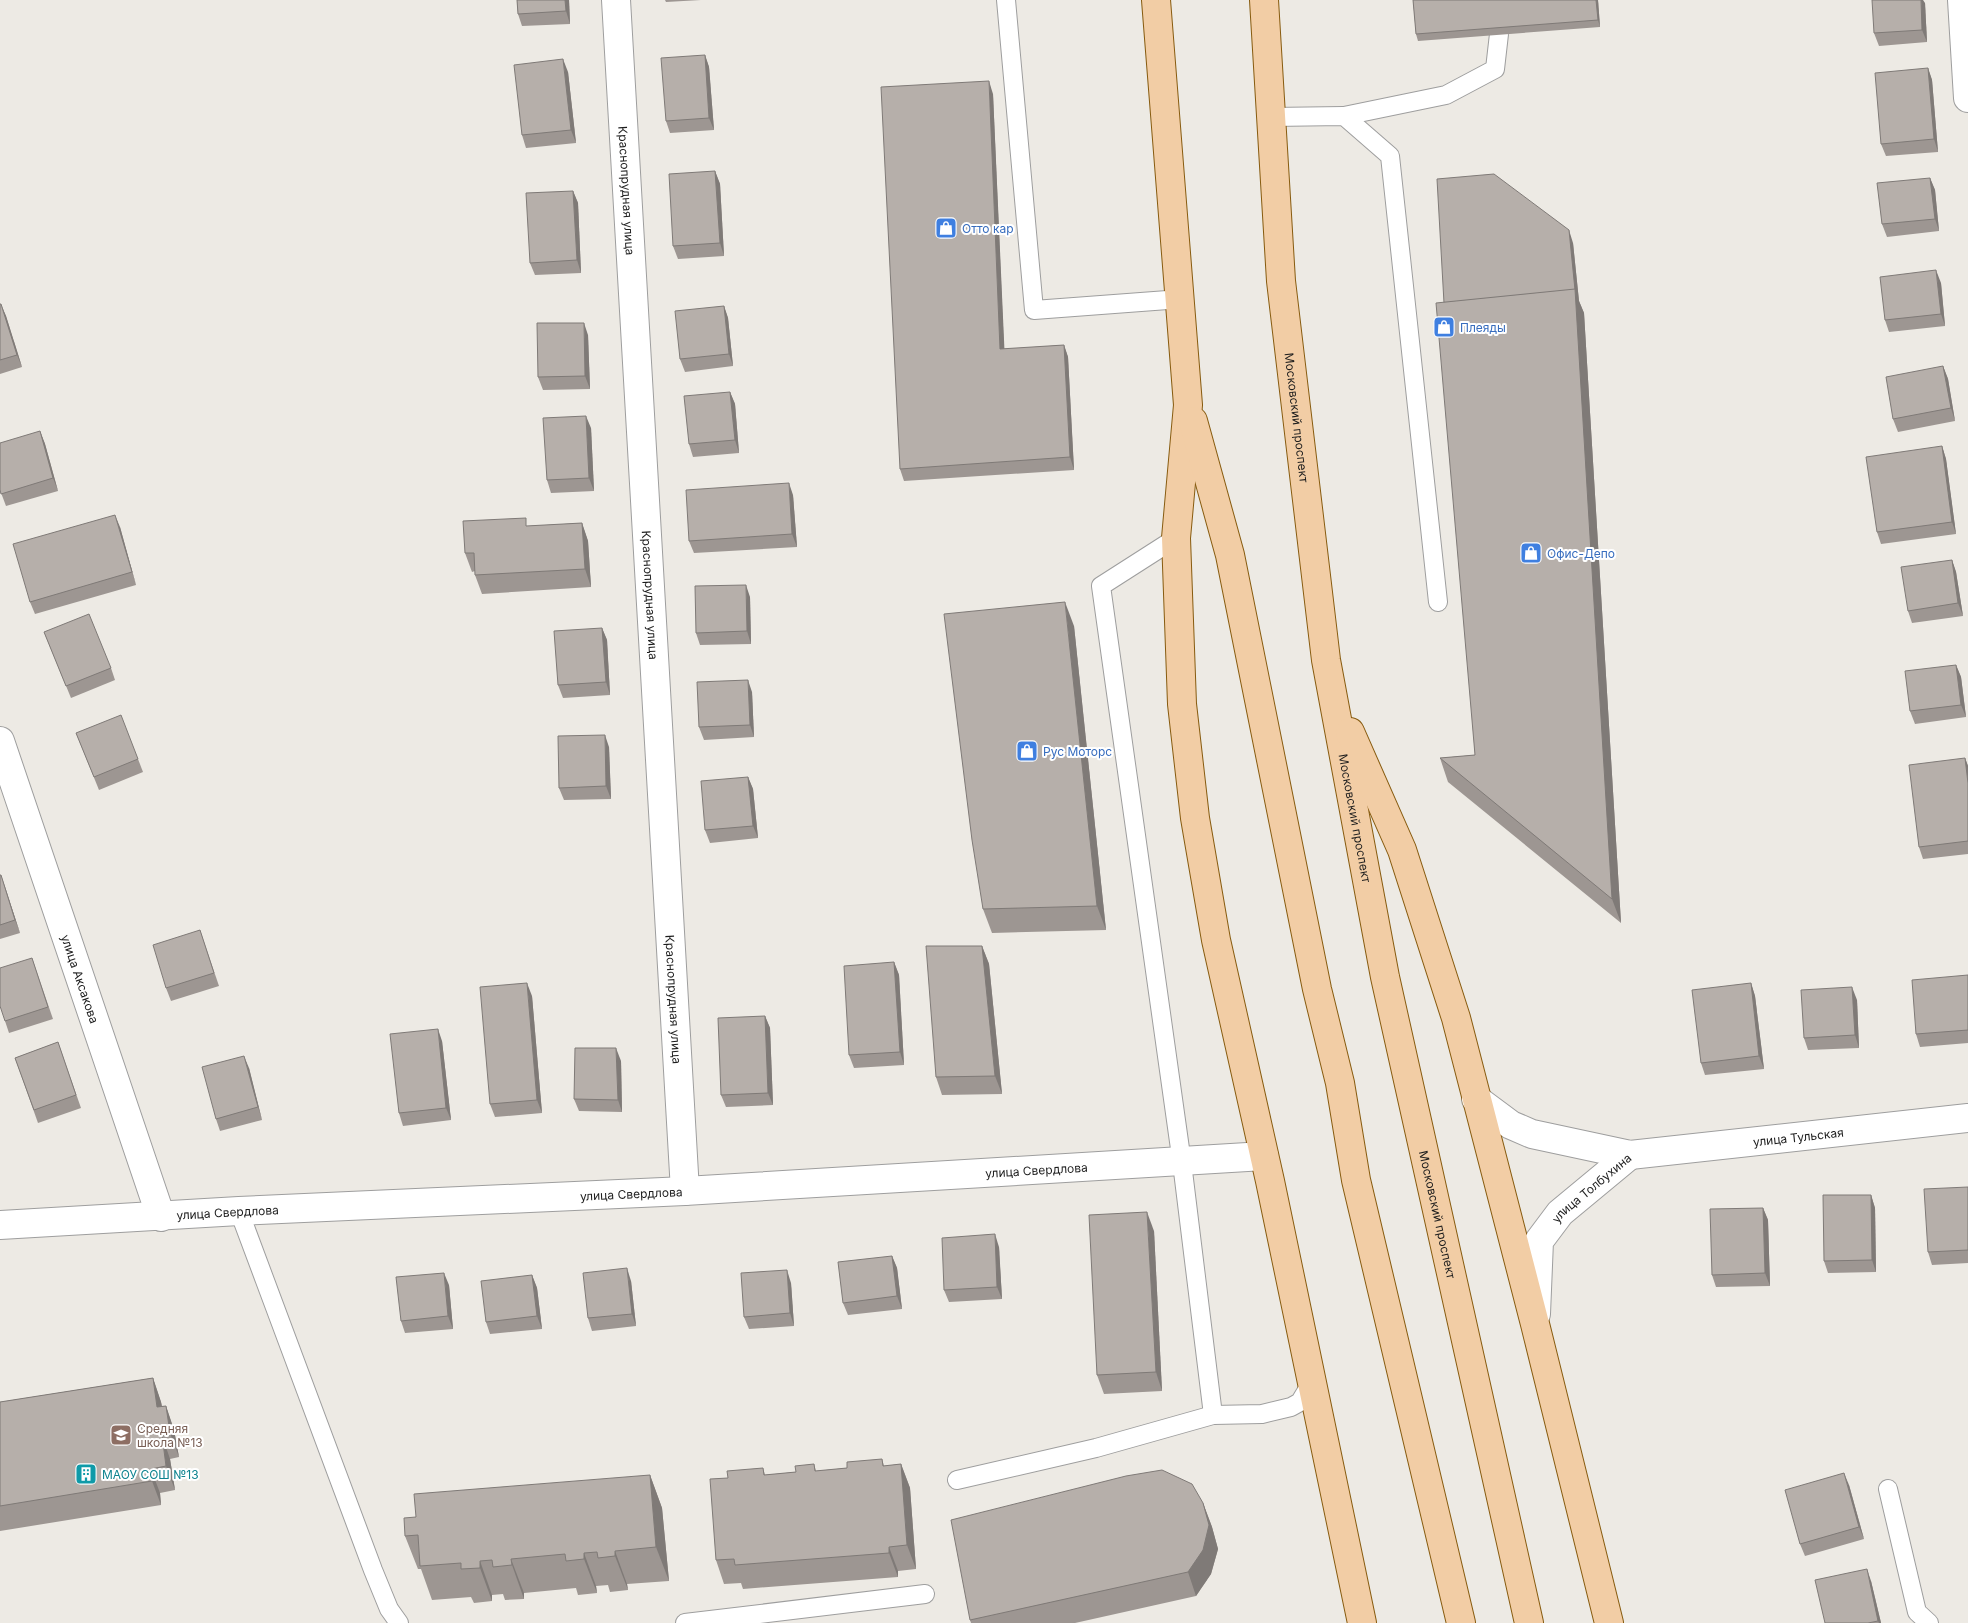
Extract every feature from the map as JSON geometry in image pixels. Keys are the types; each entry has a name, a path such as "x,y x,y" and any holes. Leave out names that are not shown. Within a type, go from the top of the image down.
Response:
{"main road":[{"path":"1156,0 1188,405 1176,538 1182,704 1195,818 1216,940 1264,1156 1362,1623"},
{"name":"Московский проспект","path":"1264,0 1281,281 1326,660 1385,977 1529,1623"},
{"path":"1188,405 1230,555 1317,989 1340,1083 1356,1180 1461,1623"},
{"path":"1332,691 1402,850 1456,1018 1535,1324 1609,1623"}],"street":[{"name":"Краснопрудная улица","path":"616,0 685,1190"},
{"path":"1962,0 1968,98"},
{"name":"улица Аксакова","path":"0,742 161,1217"},
{"name":"улица Толбухина","path":"1476,1099 1511,1125 1532,1134 1630,1156"},
{"name":"улица Тульская","path":"1630,1156 1968,1118"},
{"name":"улица Свердлова","path":"0,1225 239,1211 685,1190 1264,1156"},
{"name":"улица Толбухина","path":"1535,1324 1539,1241 1560,1213 1630,1156"}],"lane":[{"path":"1006,0 1034,310 1181,299"},
{"path":"1271,117 1344,116 1446,95 1495,69 1499,34"},
{"path":"1344,116 1390,156 1438,602"},
{"path":"1176,538 1101,586 1182,1162 1214,1415"},
{"path":"239,1211 372,1570 389,1609 399,1623"},
{"path":"957,1480 1096,1448 1214,1415 1262,1414 1291,1408 1300,1402 1312,1382"},
{"path":"1888,1490 1918,1612 1929,1623"},
{"path":"685,1623 925,1594"}],"building":[{"path":"517,0 565,0 566,11 518,14"},
{"path":"1413,0 1596,0 1598,20 1416,34"},
{"path":"1872,0 1921,0 1922,30 1874,33"},
{"path":"705,55 709,118 666,121 661,58"},
{"path":"563,59 571,130 522,135 514,65"},
{"path":"1928,68 1934,139 1881,144 1875,73"},
{"name":"Отто кар","path":"989,81 1000,349 1064,345 1070,457 900,469 881,87"},
{"path":"715,171 720,243 673,246 669,174"},
{"path":"1494,174 1569,230 1575,290 1444,303 1437,179"},
{"path":"1930,178 1935,219 1882,224 1877,183"},
{"path":"573,191 577,260 530,263 526,193"},
{"path":"1936,270 1941,314 1885,320 1880,277"},
{"name":"Офис-Депо","path":"1575,289 1612,899 1440,758 1475,755 1436,303"},
{"path":"0,304 17,355 0,360"},
{"path":"724,306 729,354 680,359 675,311"},
{"path":"537,323 584,323 585,376 538,377"},
{"path":"1943,366 1951,408 1893,419 1886,377"},
{"path":"730,392 735,440 689,444 684,396"},
{"path":"586,416 589,478 547,480 543,418"},
{"path":"40,431 53,478 1,494 0,443"},
{"path":"1942,446 1952,522 1877,532 1866,457"},
{"path":"789,483 792,534 689,541 686,490"},
{"path":"115,515 132,572 30,602 13,544"},
{"path":"526,518 526,526 582,523 585,569 475,575 474,553 465,553 463,521"},
{"path":"1952,560 1958,603 1908,611 1901,567"},
{"path":"746,585 747,631 696,633 695,586"},
{"name":"Рус Моторс","path":"1065,602 1097,906 983,909 972,840 944,614"},
{"path":"89,614 111,668 66,686 44,632"},
{"path":"602,628 606,682 558,685 554,631"},
{"path":"1956,665 1961,705 1910,711 1905,671"},
{"path":"748,680 750,725 699,727 697,682"},
{"path":"121,715 138,759 94,777 76,733"},
{"path":"605,735 606,786 559,788 558,736"},
{"path":"1965,758 1968,783 1968,841 1919,847 1909,765"},
{"path":"748,777 753,826 705,830 701,781"},
{"path":"0,875 15,920 0,925"},
{"path":"200,930 214,973 166,988 153,945"},
{"path":"926,946 982,946 995,1076 936,1077"},
{"path":"32,958 48,1007 5,1021 0,1006 0,968"},
{"path":"894,962 900,1052 849,1055 844,966"},
{"path":"1968,975 1968,1030 1916,1034 1912,980"},
{"path":"527,983 537,1100 490,1104 480,987"},
{"path":"1751,983 1759,1056 1701,1063 1692,990"},
{"path":"1852,987 1855,1035 1804,1038 1801,990"},
{"path":"765,1016 768,1093 721,1095 718,1018"},
{"path":"438,1029 446,1108 399,1113 390,1034"},
{"path":"58,1042 76,1095 34,1110 15,1058"},
{"path":"575,1048 616,1048 618,1100 574,1099"},
{"path":"244,1056 258,1107 216,1119 202,1067"},
{"path":"1968,1187 1968,1250 1928,1252 1924,1189"},
{"path":"1823,1195 1871,1195 1872,1260 1824,1261"},
{"path":"1763,1208 1765,1273 1712,1275 1710,1209"},
{"path":"1147,1212 1156,1372 1097,1375 1089,1215"},
{"path":"995,1234 997,1287 944,1290 942,1238"},
{"path":"892,1256 897,1296 843,1303 838,1262"},
{"path":"627,1268 632,1314 588,1318 583,1273"},
{"path":"787,1270 790,1313 744,1317 741,1273"},
{"path":"444,1273 448,1316 401,1321 396,1277"},
{"path":"532,1275 537,1316 486,1322 481,1281"},
{"name":"МАОУ СОШ №13","path":"153,1378 157,1407 166,1406 170,1433 162,1435 166,1466 151,1469 152,1481 0,1506 0,1402"},
{"path":"882,1459 883,1466 901,1464 907,1545 889,1547 889,1553 735,1565 734,1559 716,1560 710,1479 728,1478 727,1471 763,1468 764,1475 796,1472 795,1466 814,1464 815,1471 847,1468 847,1462"},
{"path":"1162,1470 1192,1484 1203,1503 1209,1525 1203,1550 1188,1572 970,1620 951,1520 1126,1476"},
{"path":"1844,1473 1859,1527 1800,1544 1785,1490"},
{"path":"650,1475 656,1547 615,1551 615,1556 598,1558 597,1552 584,1553 584,1559 566,1561 565,1554 511,1559 512,1565 493,1567 492,1560 480,1561 480,1568 461,1569 461,1563 420,1566 418,1535 405,1536 404,1518 416,1517 414,1494"},
{"path":"1867,1569 1878,1621 1868,1623 1825,1623 1815,1580"}],"place":[{"name":"Отто кар","path":"946,228"},
{"name":"Плеяды","path":"1444,327"},
{"name":"Офис-Депо","path":"1531,553"},
{"name":"Рус Моторс","path":"1027,751"},
{"name":"Средняя школа №13","path":"121,1435"},
{"name":"МАОУ СОШ №13","path":"86,1474"}]}
